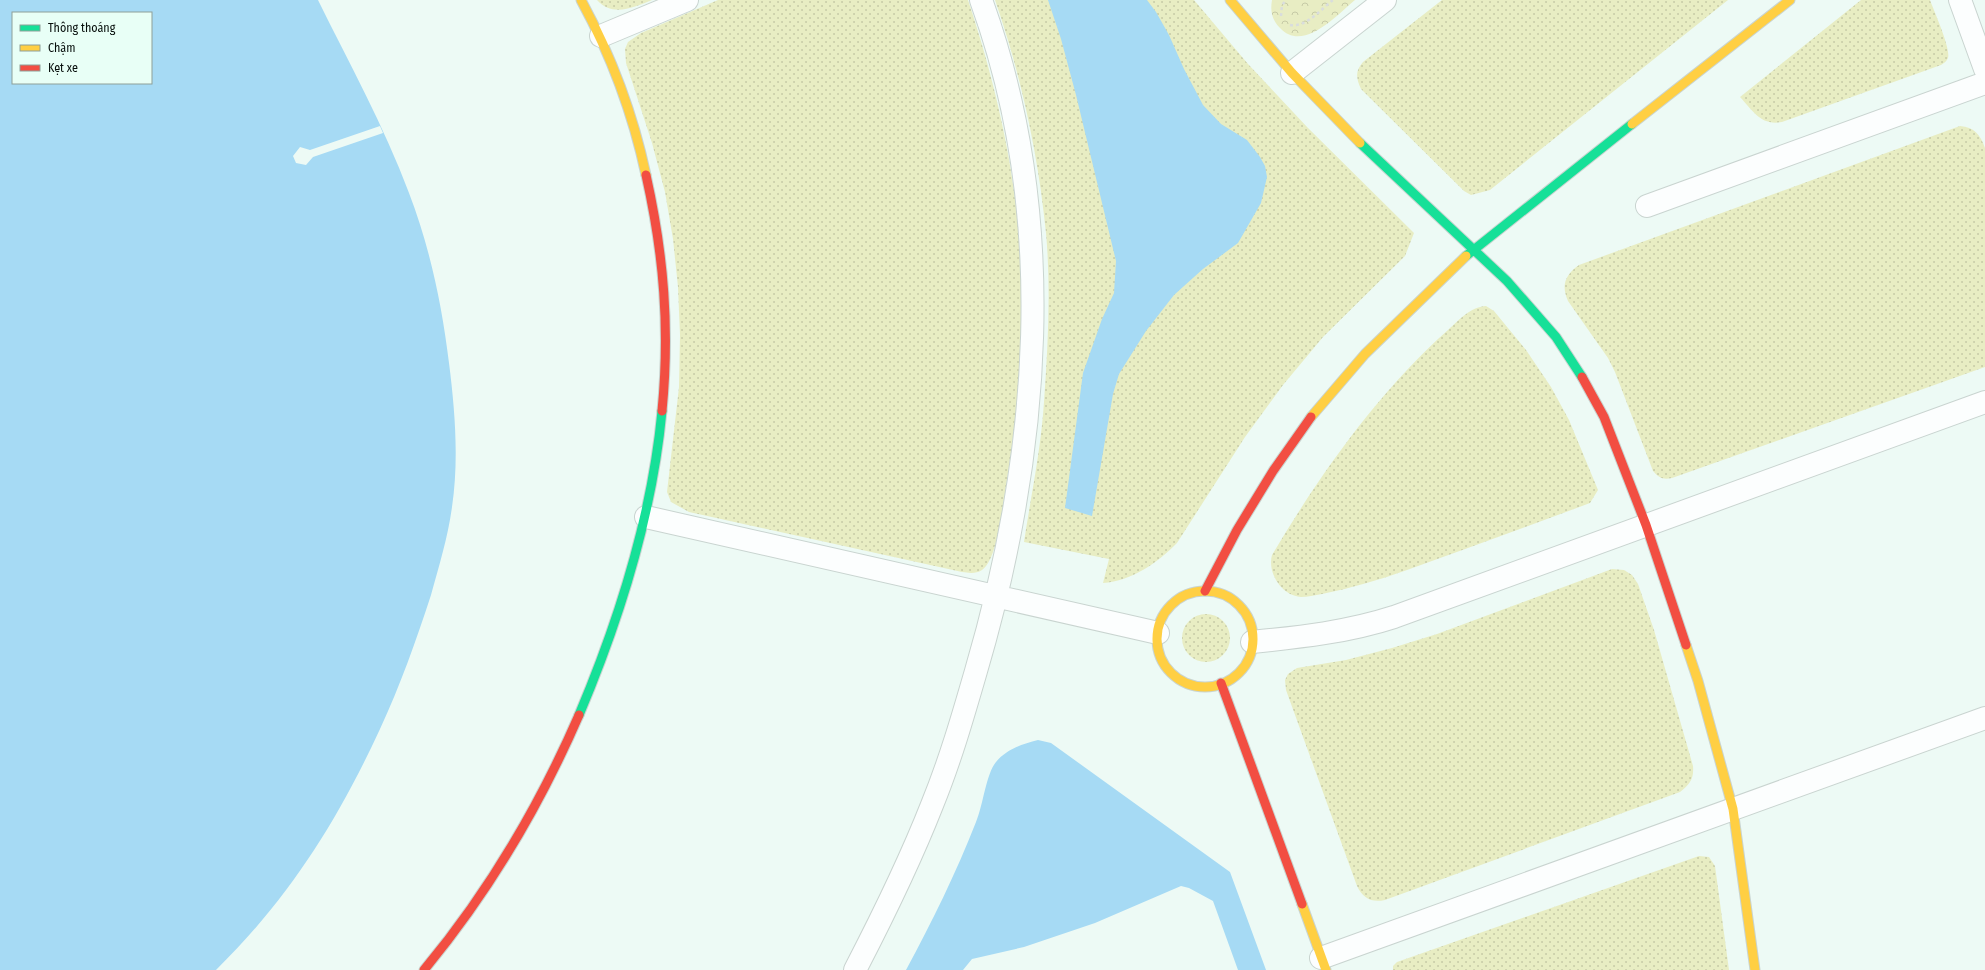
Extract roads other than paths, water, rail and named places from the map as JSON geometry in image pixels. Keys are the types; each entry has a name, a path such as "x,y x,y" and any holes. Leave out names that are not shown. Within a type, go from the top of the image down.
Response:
{"street":[{"path":"424,970 482,893 531,816 548,785 577,721 604,655 627,587 646,517 657,461 665,398 667,335 665,285 657,221 644,164 629,109 601,36 580,0"},
{"path":"601,36 687,0"},
{"path":"855,970 908,862 933,804 967,704 996,596 1011,532 1027,427 1033,342 1033,280 1026,188 1004,77 981,0"},
{"path":"1292,73 1385,0"},
{"path":"1205,591 1237,530 1273,471 1316,411 1365,354 1473,249 1790,0"},
{"path":"1960,0 1985,69"},
{"path":"1233,1 1292,73 1375,158 1507,281 1535,311 1575,363 1590,388 1604,417 1646,525 1686,641 1732,809 1755,970"},
{"path":"1647,206 1985,84"},
{"path":"1252,642 1305,637 1367,626 1985,402"},
{"path":"646,517 1158,633"},
{"path":"1205,591 1224,595 1239,606 1250,622 1252,642 1250,654 1244,666 1235,675 1221,683 1205,686 1192,685 1175,676 1166,666 1160,655 1158,633 1162,617 1170,606 1186,595 1205,591"},
{"path":"1221,683 1323,964 1732,809 1985,718"}],"water":[{"path":"0,0 318,0 389,143 409,193 423,235 439,298 453,399 456,453 452,507 443,551 431,595 414,646 394,696 364,763 346,796 328,827 289,887 242,943 216,970 0,970"},
{"path":"1048,0 1147,0 1156,12 1169,35 1184,69 1203,105 1221,124 1247,140 1265,166 1267,177 1261,203 1238,243 1203,269 1174,295 1146,331 1119,374 1113,394 1092,516 1065,508 1083,373 1102,319 1114,293 1116,261 1076,95 1061,39"},
{"path":"1038,740 1051,743 1230,872 1266,970 1238,970 1213,901 1189,888 1181,886 1095,923 1024,947 972,959 963,970 906,970 952,879 978,815 987,782 993,767 1000,757 1010,750"}]}
